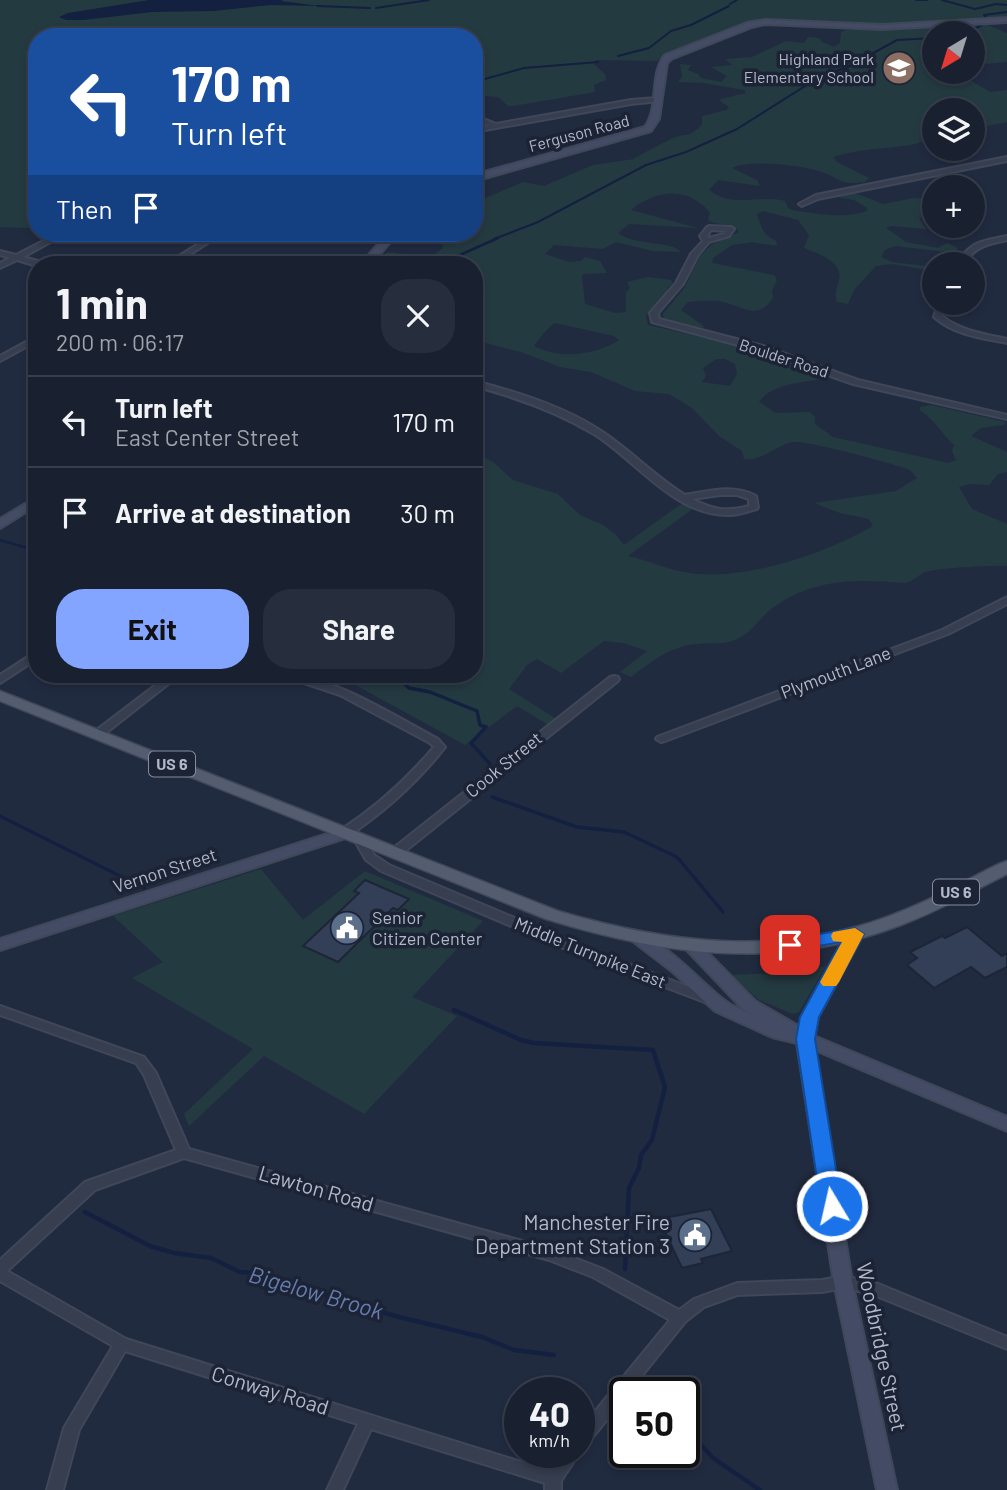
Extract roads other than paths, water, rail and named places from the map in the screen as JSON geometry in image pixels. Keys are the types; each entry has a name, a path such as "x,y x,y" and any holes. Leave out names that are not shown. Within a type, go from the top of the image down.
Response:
{"main road":[{"name":"Middle Turnpike East","path":"0,696 552,915 638,939"},
{"name":"US 6","path":"638,939 694,948 787,946 855,934 904,916 1007,867"}],"street":[{"name":"Ferguson Road","path":"483,176 640,133 653,126 663,63 668,57 750,25 788,22 882,26 1007,20"},
{"path":"483,128 631,102 657,100"},
{"path":"483,121 495,126"},
{"path":"802,204 816,197 1007,159"},
{"path":"968,252 977,244 1007,238"},
{"name":"Boulder Road","path":"707,241 695,254 679,284 654,313 655,320 760,348 856,382 1007,417"},
{"path":"0,266 47,242"},
{"path":"183,256 205,242"},
{"path":"373,256 385,242"},
{"path":"0,253 28,261"},
{"path":"939,315 945,323 968,332 1007,341"},
{"path":"0,359 28,343"},
{"path":"483,386 530,400 600,434 619,447 667,490 685,498 722,512 741,513 754,507 753,498 745,493 729,491 685,498"},
{"path":"0,524 28,506"},
{"name":"Plymouth Lane","path":"661,739 945,632 1007,600"},
{"path":"0,680 28,660"},
{"name":"Cook Street","path":"395,853 614,679"},
{"path":"97,734 165,683"},
{"path":"314,683 344,693 434,741 440,747 424,767 361,822 343,834"},
{"name":"Vernon Street","path":"0,945 343,834"},
{"name":"Middle Turnpike East","path":"361,841 370,858 385,868 572,947 715,1002"},
{"name":"Woodbridge Street","path":"855,934 810,1017 805,1039 844,1282 887,1490"},
{"name":"Middle Turnpike East","path":"638,939 679,968 715,1002 732,1013 756,1024 805,1039 1007,1124"},
{"name":"Middle Turnpike East","path":"694,948 749,1005 784,1023 805,1039"},
{"path":"0,1010 140,1060 150,1073 184,1153 90,1186 0,1271"},
{"name":"Lawton Road","path":"184,1153 551,1255 598,1272 680,1318"},
{"name":"Conway Road","path":"0,1271 122,1344 367,1421 553,1485"},
{"path":"595,1423 680,1318 699,1303 737,1289 822,1286 844,1282 871,1287 1007,1343"},
{"path":"55,1490 72,1428 122,1344"},
{"path":"335,1490 367,1421"},
{"path":"553,1485 563,1468"}],"water":[{"path":"149,0 283,0 281,1 320,6 270,5 214,11 152,12 84,20 66,20 59,17 68,13"}],"waterway":[{"path":"376,8 429,0"},
{"path":"730,4 737,0"},
{"path":"916,0 927,0"},
{"path":"942,0 975,9 996,4 1007,5"},
{"path":"317,6 370,8"},
{"path":"618,56 649,48 671,31 691,25 729,6"},
{"path":"986,18 984,15 1007,12"},
{"path":"494,239 538,222 646,165 686,152 737,129 821,76 848,67 897,40 922,39"},
{"path":"483,79 524,68 598,62"},
{"path":"459,256 498,238"},
{"path":"0,540 28,548"},
{"path":"403,683 409,688 430,692 477,711 480,725 486,727 471,743 490,764"},
{"path":"492,797 577,827 624,832 677,857 723,912"},
{"path":"0,816 144,888"},
{"path":"454,1010 521,1040 534,1043 653,1050 665,1087 652,1140 641,1155 639,1168 629,1188 625,1269"},
{"name":"Bigelow Brook","path":"85,1212 150,1246 174,1253 211,1258 240,1272 255,1273 395,1316 482,1337 514,1350 554,1355"},
{"name":"Bigelow Brook","path":"700,1444 713,1458 760,1490"}],"place":[{"name":"Highland Park Elementary School","path":"899,68"},
{"name":"Senior Citizen Center","path":"347,928"},
{"name":"Manchester Fire Department Station 3","path":"695,1235"}]}
